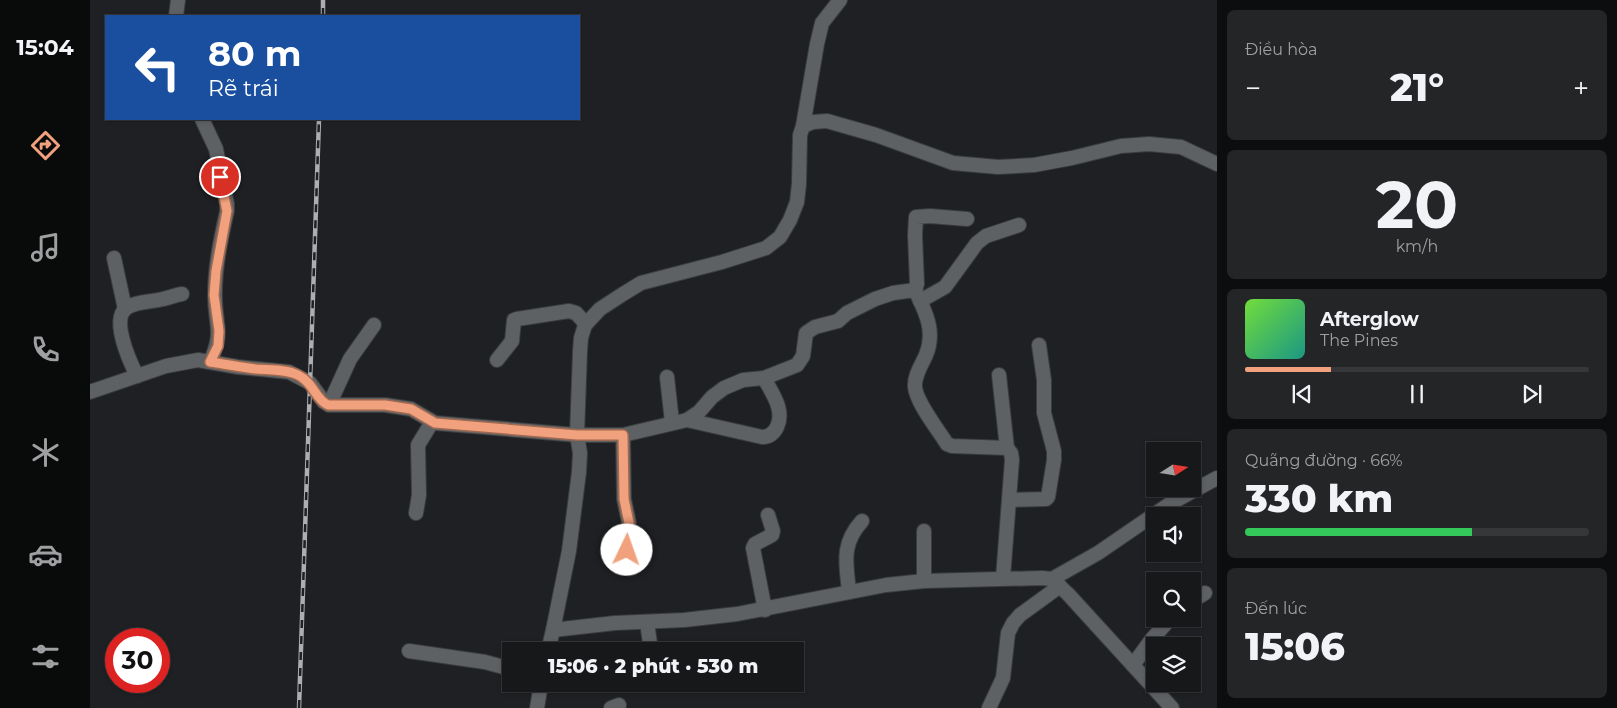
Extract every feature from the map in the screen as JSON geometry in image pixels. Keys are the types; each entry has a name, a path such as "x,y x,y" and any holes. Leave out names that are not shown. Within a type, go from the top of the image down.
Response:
{"street":[{"path":"176,15 178,0"},
{"path":"550,642 569,551 576,505 580,453 577,435 580,345 586,324 600,310 642,283 722,262 766,248 780,237 790,220 797,202 800,135 804,126 816,44 822,23 840,0"},
{"path":"202,120 216,150 227,211 216,271 214,295 219,331 218,346 210,362"},
{"path":"804,126 812,122 827,121 876,135 953,163 998,167 1034,165 1121,146 1149,144 1181,147 1217,164"},
{"path":"967,219 930,216 916,217 917,296 929,320 930,336 927,353 915,380 915,389 919,399 947,444 952,446 1007,448"},
{"path":"687,420 699,412 712,397 724,388 743,380 764,378 797,365 803,356 806,333 815,326 838,321 847,313 875,298 893,293 917,296 945,287 977,243 986,236 1019,224"},
{"path":"114,258 125,309"},
{"path":"137,376 121,335 120,318 125,309 134,305 182,294"},
{"path":"497,360 512,341 514,320 569,311 576,313 586,324"},
{"path":"328,405 350,359 374,325"},
{"path":"1009,500 1046,499 1048,497 1054,451 1044,412 1044,380 1039,345"},
{"path":"90,392 166,366 198,360 238,367 289,372 310,382 328,405 385,405 411,409 432,422 577,435 623,435 687,420 762,437 771,435 779,424 780,411 764,378"},
{"path":"999,375 1007,448 1011,453 1012,460 1003,578"},
{"path":"667,377 672,422"},
{"path":"416,513 419,495 418,446 432,422"},
{"path":"623,435 624,499 629,523 627,547 631,553 641,553"},
{"path":"989,708 1002,678 1008,633 1020,615 1056,582 1098,552 1171,504 1217,478"},
{"path":"765,610 753,548 755,544 772,535 773,531 768,515"},
{"path":"849,591 846,556 848,543 853,530 862,522"},
{"path":"924,531 924,581"},
{"path":"553,630 684,620 765,610 849,591 924,581 1003,578 1056,582 1146,677"},
{"path":"1201,595 1205,592"},
{"path":"648,622 651,642"},
{"path":"1133,665 1163,627"},
{"path":"409,651 485,662 502,667"},
{"path":"538,708 540,692"},
{"path":"1160,692 1172,708"}],"railway":[{"path":"323,0 323,15"},
{"path":"299,708 319,120"}],"route":[{"path":"220,177 227,211 216,271 214,295 219,331 218,346 210,362 289,372 298,375 310,382 319,396 328,405 385,405 411,409 428,421 435,423 577,435 623,435 624,499 629,523 627,550"}]}
